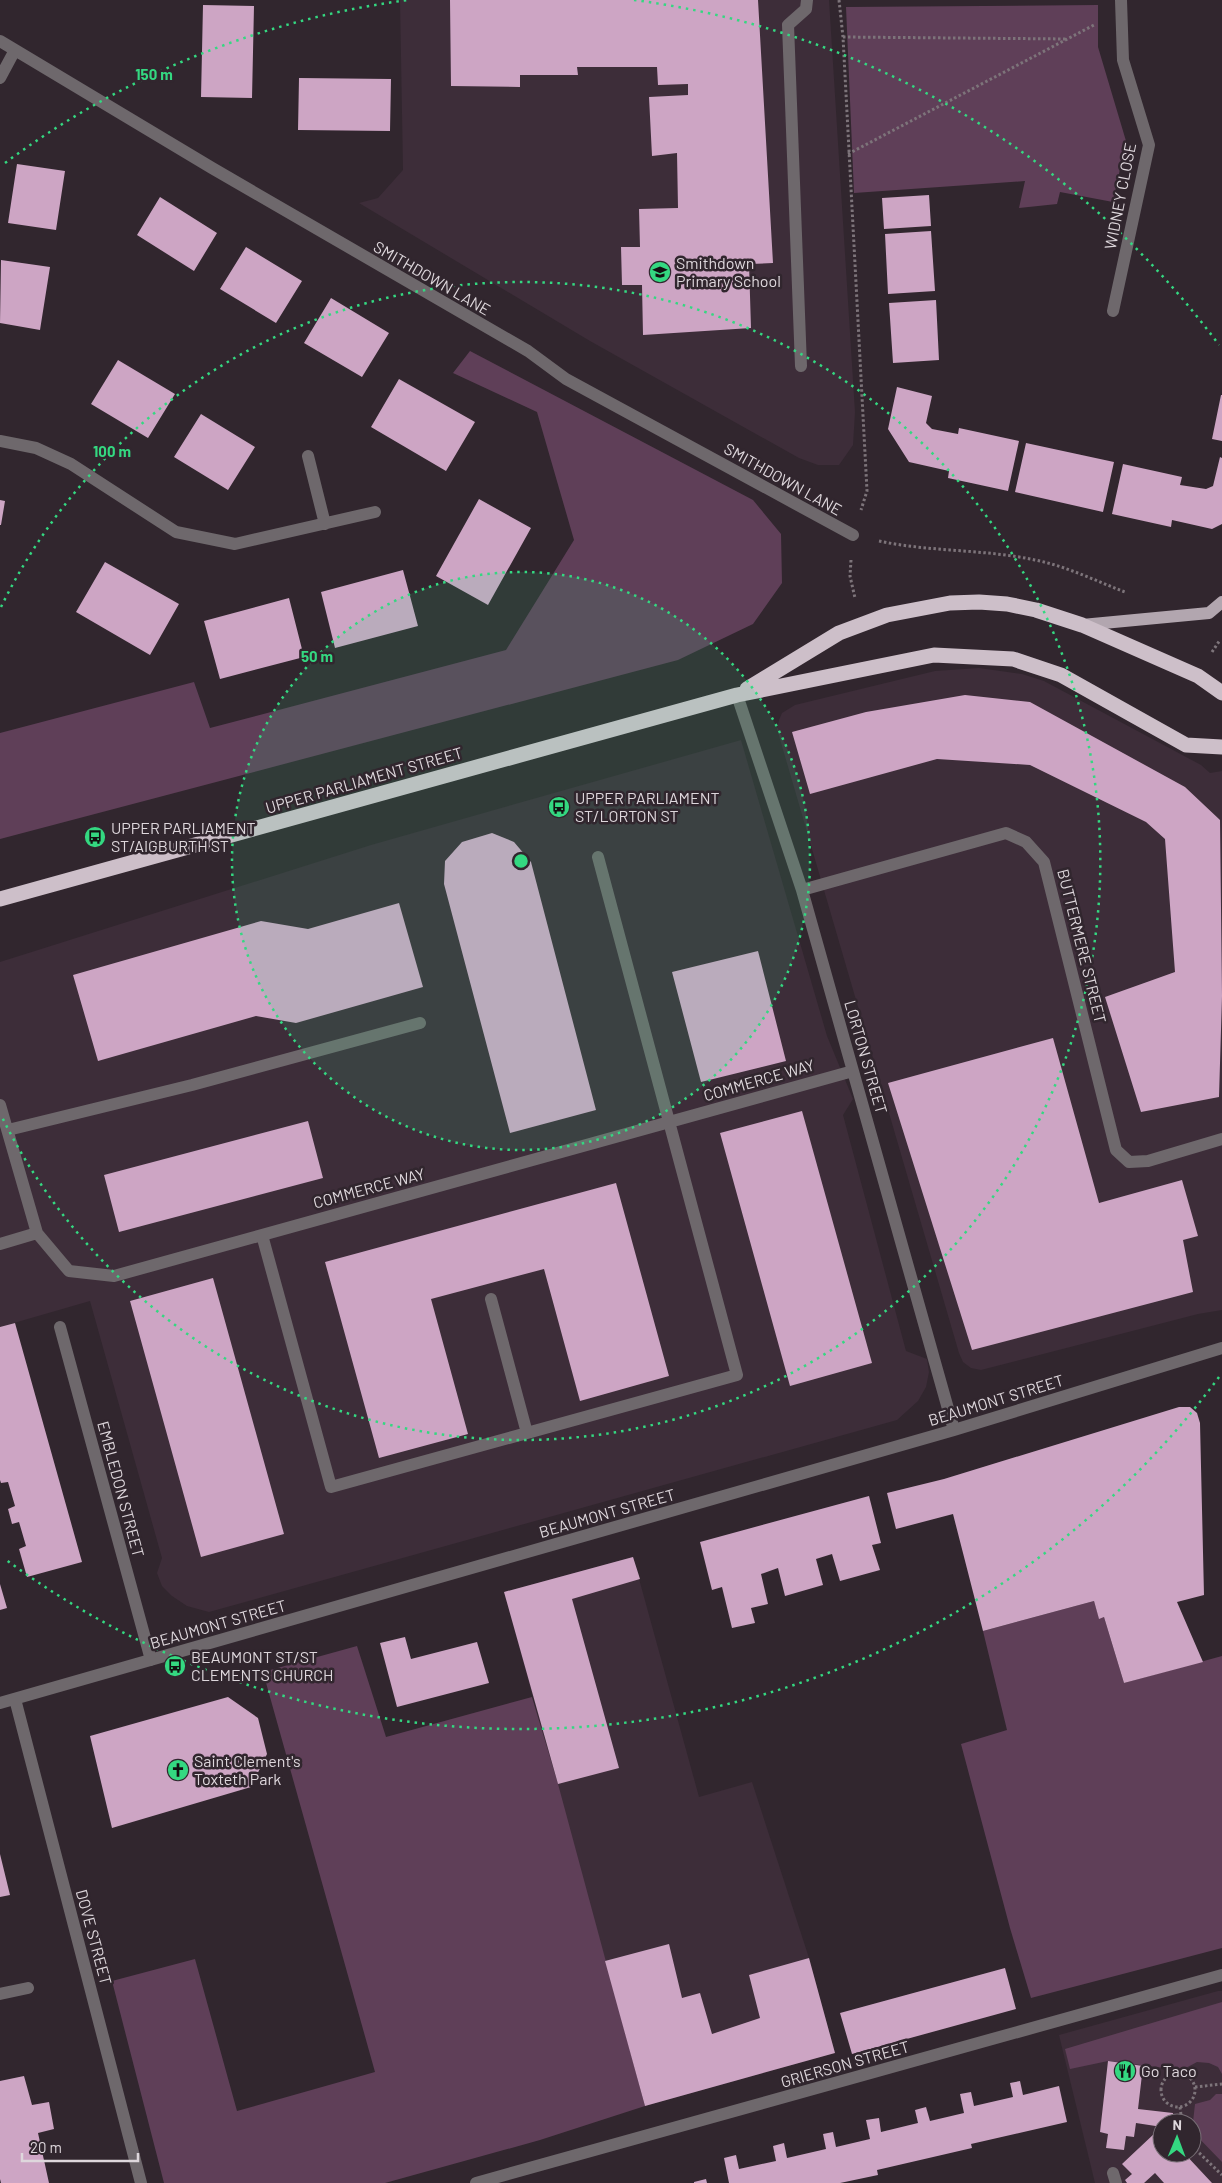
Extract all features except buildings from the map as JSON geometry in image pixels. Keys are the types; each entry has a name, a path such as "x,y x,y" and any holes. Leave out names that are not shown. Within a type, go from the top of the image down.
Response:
{"highway":[{"name":"UPPER PARLIAMENT STREET","path":"737,695 839,633 887,615 950,603 979,602 1007,604 1036,610 1082,625 1198,676 1222,693"},
{"name":"UPPER PARLIAMENT STREET","path":"0,899 737,695 934,655 1013,659 1061,675 1186,745 1222,747"}],"main road":[{"path":"1082,625 1209,612 1222,602"}],"street":[{"path":"801,366 788,25 806,9 807,0"},
{"name":"WIDNEY CLOSE","path":"1113,311 1149,145 1123,60 1121,6"},
{"name":"SMITHDOWN LANE","path":"0,41 445,305 528,351 566,379 853,535"},
{"path":"0,78 15,50"},
{"path":"0,441 36,448 71,464 176,532 235,544 375,512"},
{"path":"308,456 325,524"},
{"name":"LORTON STREET","path":"737,695 802,890 954,1430"},
{"name":"BUTTERMERE STREET","path":"802,890 1006,833 1026,842 1044,862 1116,1150 1129,1162 1148,1161 1222,1139"},
{"path":"262,1235 331,1486 737,1375 598,857"},
{"path":"8,1130 192,1085 420,1024"},
{"name":"COMMERCE WAY","path":"0,1105 37,1233 69,1271 114,1276 853,1071"},
{"path":"0,1244 37,1233"},
{"path":"492,1299 527,1433"},
{"name":"EMBLEDON STREET","path":"60,1327 151,1660"},
{"name":"BEAUMONT STREET","path":"0,1703 954,1430 1222,1348"},
{"name":"DOVE STREET","path":"15,1699 141,2183"},
{"name":"GRIERSON STREET","path":"476,2183 1222,1975"},
{"path":"0,1994 28,1988"}],"path":[{"path":"839,0 843,37 866,463"},
{"path":"848,154 1068,39 1121,6"},
{"path":"843,37 1068,39"},
{"path":"896,544 947,551 990,553 1036,560 1129,594"},
{"path":"1175,2074 1185,2074 1195,2087 1193,2098 1190,2102 1180,2106 1168,2103 1162,2094 1162,2088 1166,2079 1175,2074"},
{"path":"1195,2087 1222,2084"},
{"path":"1180,2106 1181,2113"},
{"path":"1202,2156 1222,2175"}],"shaded area":[{"name":"Smithdown Primary School","path":"400,0 829,0 855,412 853,445 839,465 818,465 799,458 590,341 359,203 378,198 403,170"},
{"path":"1098,5 1098,47 1126,141 1113,202 1060,192 1057,204 1019,208 1025,181 854,193 846,7"},
{"path":"470,351 753,500 781,534 782,583 753,624 678,660 0,839 0,733 194,682 210,728 506,650 574,540 537,412 453,373"},
{"path":"979,668 1022,674 1044,681 1201,765 1210,773 1222,771 1222,1310 1198,1314 981,1370 971,1368 963,1362 959,1353 777,729 782,713 795,705 935,671"},
{"path":"741,740 827,1036 853,1099 843,1115 906,1351 927,1359 929,1372 926,1387 918,1401 897,1420 209,1612 187,1606 172,1596 162,1586 157,1573 162,1558 90,1301 0,1327 0,962 371,845"},
{"path":"633,1557 699,1797 752,1782 809,1958 835,2053 645,2106 504,1592"},
{"path":"1094,1601 1099,1618 1104,1617 1124,1683 1222,1656 1222,1948 1031,1998 1010,1928 961,1744 1007,1730 983,1631"},
{"path":"357,1646 386,1737 532,1697 558,1784 645,2106 540,2140 385,2183 164,2183 112,1981 195,1959 237,2111 375,2072 263,1672"},
{"path":"1222,1991 1222,2183 1095,2183 1059,2035"},
{"path":"1222,2002 1222,2074 1218,2067 1209,2063 1197,2062 1182,2070 1108,2061 1070,2069 1065,2049"},
{"path":"1216,2094 1222,2094 1222,2162 1202,2141 1202,2113 1194,2113 1195,2104 1210,2100"}],"place":[{"name":"Smithdown Primary School","path":"660,272"},
{"name":"UPPER PARLIAMENT ST/LORTON ST","path":"559,807"},
{"name":"UPPER PARLIAMENT ST/AIGBURTH ST","path":"95,837"},
{"name":"BEAUMONT ST/ST CLEMENTS CHURCH","path":"175,1666"},
{"name":"Saint Clement's Toxteth Park","path":"178,1770"},
{"name":"Go Taco","path":"1125,2071"}]}
